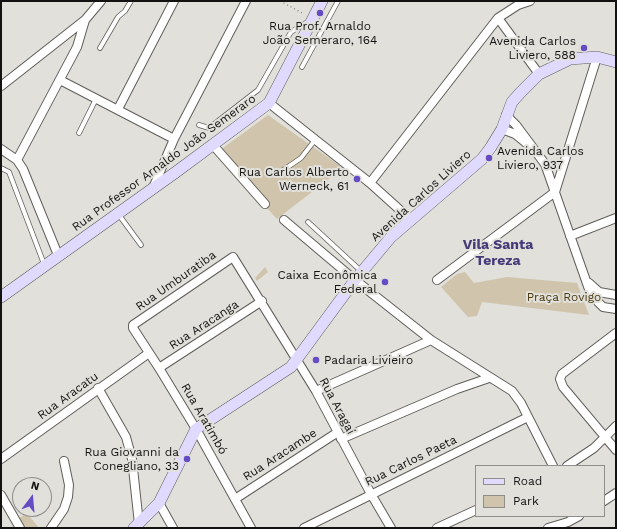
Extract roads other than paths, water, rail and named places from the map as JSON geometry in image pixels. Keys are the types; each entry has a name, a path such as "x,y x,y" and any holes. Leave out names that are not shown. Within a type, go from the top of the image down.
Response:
{"street":[{"path":"1,86 85,20 101,1"},
{"path":"118,109 174,1"},
{"path":"152,189 174,139 246,1"},
{"name":"Rua Professor Arnaldo João Semeraro","path":"1,297 269,103 322,1"},
{"path":"370,183 498,18 518,6 530,1"},
{"path":"498,18 539,74"},
{"path":"17,160 60,80 82,35 85,20"},
{"path":"438,280 555,192 596,57"},
{"name":"Avenida Carlos Liviero","path":"196,429 290,367 358,276 391,237 482,159 497,140 512,102 539,74 570,59 596,57 616,62"},
{"path":"60,80 174,139"},
{"path":"269,103 370,183 411,220"},
{"path":"506,116 516,124 545,164 588,282 591,295 596,302 603,307 616,309"},
{"path":"502,129 515,134 523,142 531,145"},
{"path":"213,145 265,204"},
{"path":"1,149 17,160 58,255"},
{"path":"570,236 616,218"},
{"path":"284,220 358,276 431,340 489,378 512,391 521,403 552,465"},
{"name":"Rua Aragaí","path":"233,257 316,391 371,494 391,528"},
{"name":"Rua Umburatiba","path":"133,325 233,257"},
{"path":"588,282 599,292 616,294"},
{"name":"Rua Aracanga","path":"159,368 262,302"},
{"name":"Rua Aratimbó","path":"133,325 133,329 159,368 196,429 251,528"},
{"path":"616,333 562,374 560,380 563,387 616,450"},
{"path":"316,391 431,340"},
{"name":"Rua Aracatu","path":"1,459 98,388 149,353"},
{"name":"Rua Aracambe","path":"235,499 340,435 489,378"},
{"path":"98,388 116,419 128,444 135,480 136,526"},
{"name":"Rua Carlos Paeta","path":"304,528 528,417"},
{"path":"568,465 594,448 616,426"},
{"path":"136,526 159,503 196,429"},
{"path":"51,528 66,504 69,485 64,461"},
{"path":"605,500 616,493"},
{"path":"1,495 20,528"},
{"path":"159,503 173,528"},
{"path":"437,528 475,510"},
{"path":"548,528 565,519"}],"lane":[{"path":"100,48 118,17 125,11 131,1"},
{"path":"302,67 338,1"},
{"path":"199,125 210,128 258,90 291,32 313,19"},
{"path":"79,133 97,98"},
{"path":"280,173 301,158 315,140"},
{"path":"1,168 9,172 45,265"},
{"path":"118,213 141,245"},
{"path":"308,222 358,276"}],"place":[{"name":"Rua Prof. Arnaldo João Semeraro, 164","path":"320,13"},
{"name":"Avenida Carlos Liviero, 588","path":"584,48"},
{"name":"Avenida Carlos Liviero, 937","path":"489,158"},
{"name":"Rua Carlos Alberto Werneck, 61","path":"357,179"},
{"name":"Caixa Econômica Federal","path":"385,282"},
{"name":"Padaria Livieiro","path":"316,360"},
{"name":"Rua Giovanni da Conegliano, 33","path":"187,459"}],"district":[{"name":"Vila Santa Tereza","path":"498,254"}],"park label":[{"name":"Praça Rovigo","path":"564,297"}]}
